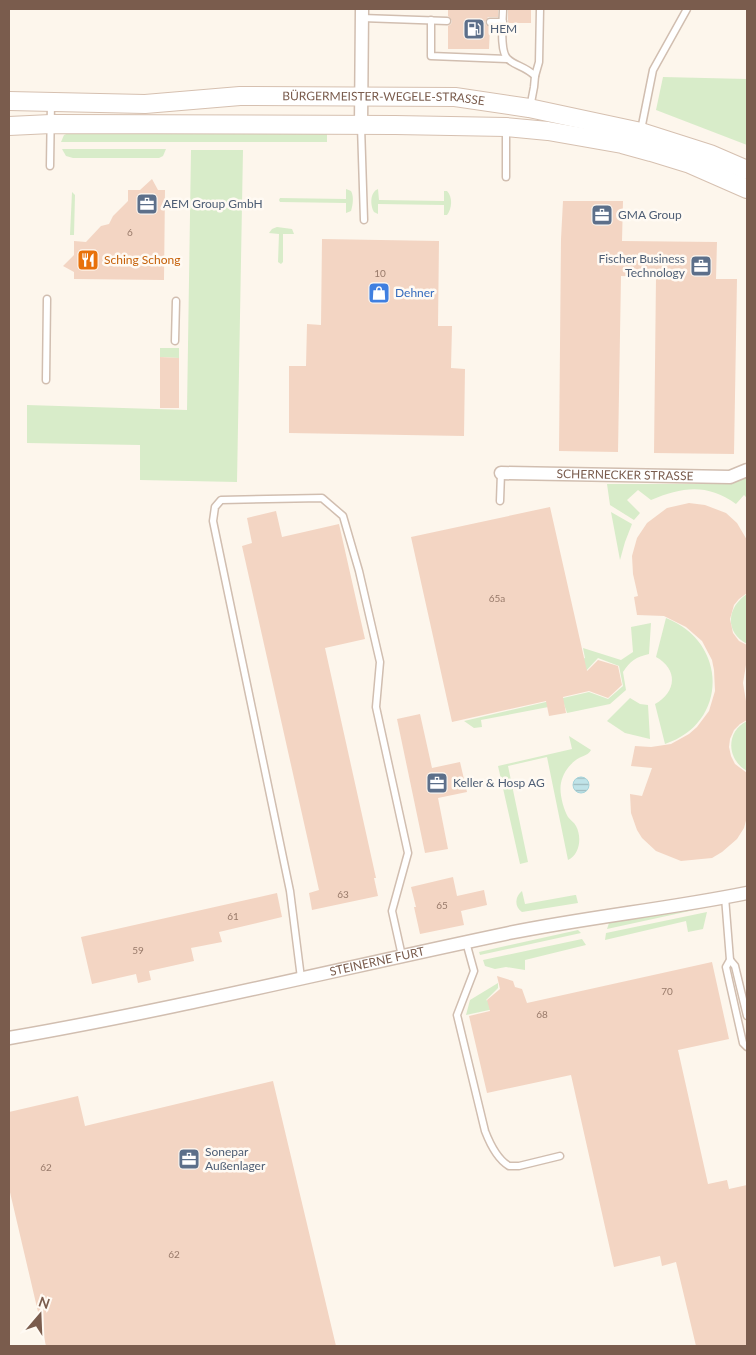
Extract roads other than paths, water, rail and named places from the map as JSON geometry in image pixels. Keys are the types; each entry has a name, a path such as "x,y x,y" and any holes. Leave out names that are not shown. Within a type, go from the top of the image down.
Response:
{"main road":[{"name":"BÜRGERMEISTER-WEGELE-STRASSE","path":"9,102 145,104 240,96 455,97 530,108 641,132 710,154 747,170"},
{"name":"BÜRGERMEISTER-WEGELE-STRASSE","path":"9,126 51,124 361,125 506,128 548,131 622,144 690,164 747,189"}],"street":[{"path":"361,125 362,13"},
{"name":"SCHERNECKER STRASSE","path":"501,473 730,477 747,470"},
{"name":"STEINERNE FURT","path":"9,1038 71,1027 511,933 747,893"}],"lane":[{"path":"503,9 503,50 507,59"},
{"path":"530,108 534,76 539,62 540,9"},
{"path":"641,132 653,70 688,9"},
{"path":"362,13 447,21"},
{"path":"431,20 431,56 507,59 529,70 534,76"},
{"path":"490,22 503,22"},
{"path":"50,166 52,102"},
{"path":"361,125 364,220"},
{"path":"506,128 506,177"},
{"path":"46,380 47,299"},
{"path":"175,341 176,300"},
{"path":"500,501 501,473"},
{"path":"301,978 290,891 213,521 215,506 221,500 322,498 343,516 359,572 380,662 376,707 408,853 392,911 402,956"},
{"path":"725,898 730,960 726,967 743,1043 747,1047"},
{"path":"466,942 474,971 457,1015 488,1140 499,1158 509,1166 519,1166 560,1156"},
{"path":"730,960 736,966 747,1016"}],"water":[{"path":"578,777 584,777 589,782 587,791 578,793 573,788 573,782"}],"place":[{"name":"HEM","path":"474,29"},
{"name":"AEM Group GmbH","path":"147,204"},
{"name":"GMA Group","path":"602,215"},
{"name":"Sching Schong","path":"88,260"},
{"name":"Fischer Business Technology","path":"701,266"},
{"name":"Dehner","path":"379,293"},
{"name":"Keller & Hosp AG","path":"437,783"},
{"name":"Sonepar Außenlager","path":"189,1159"}]}
